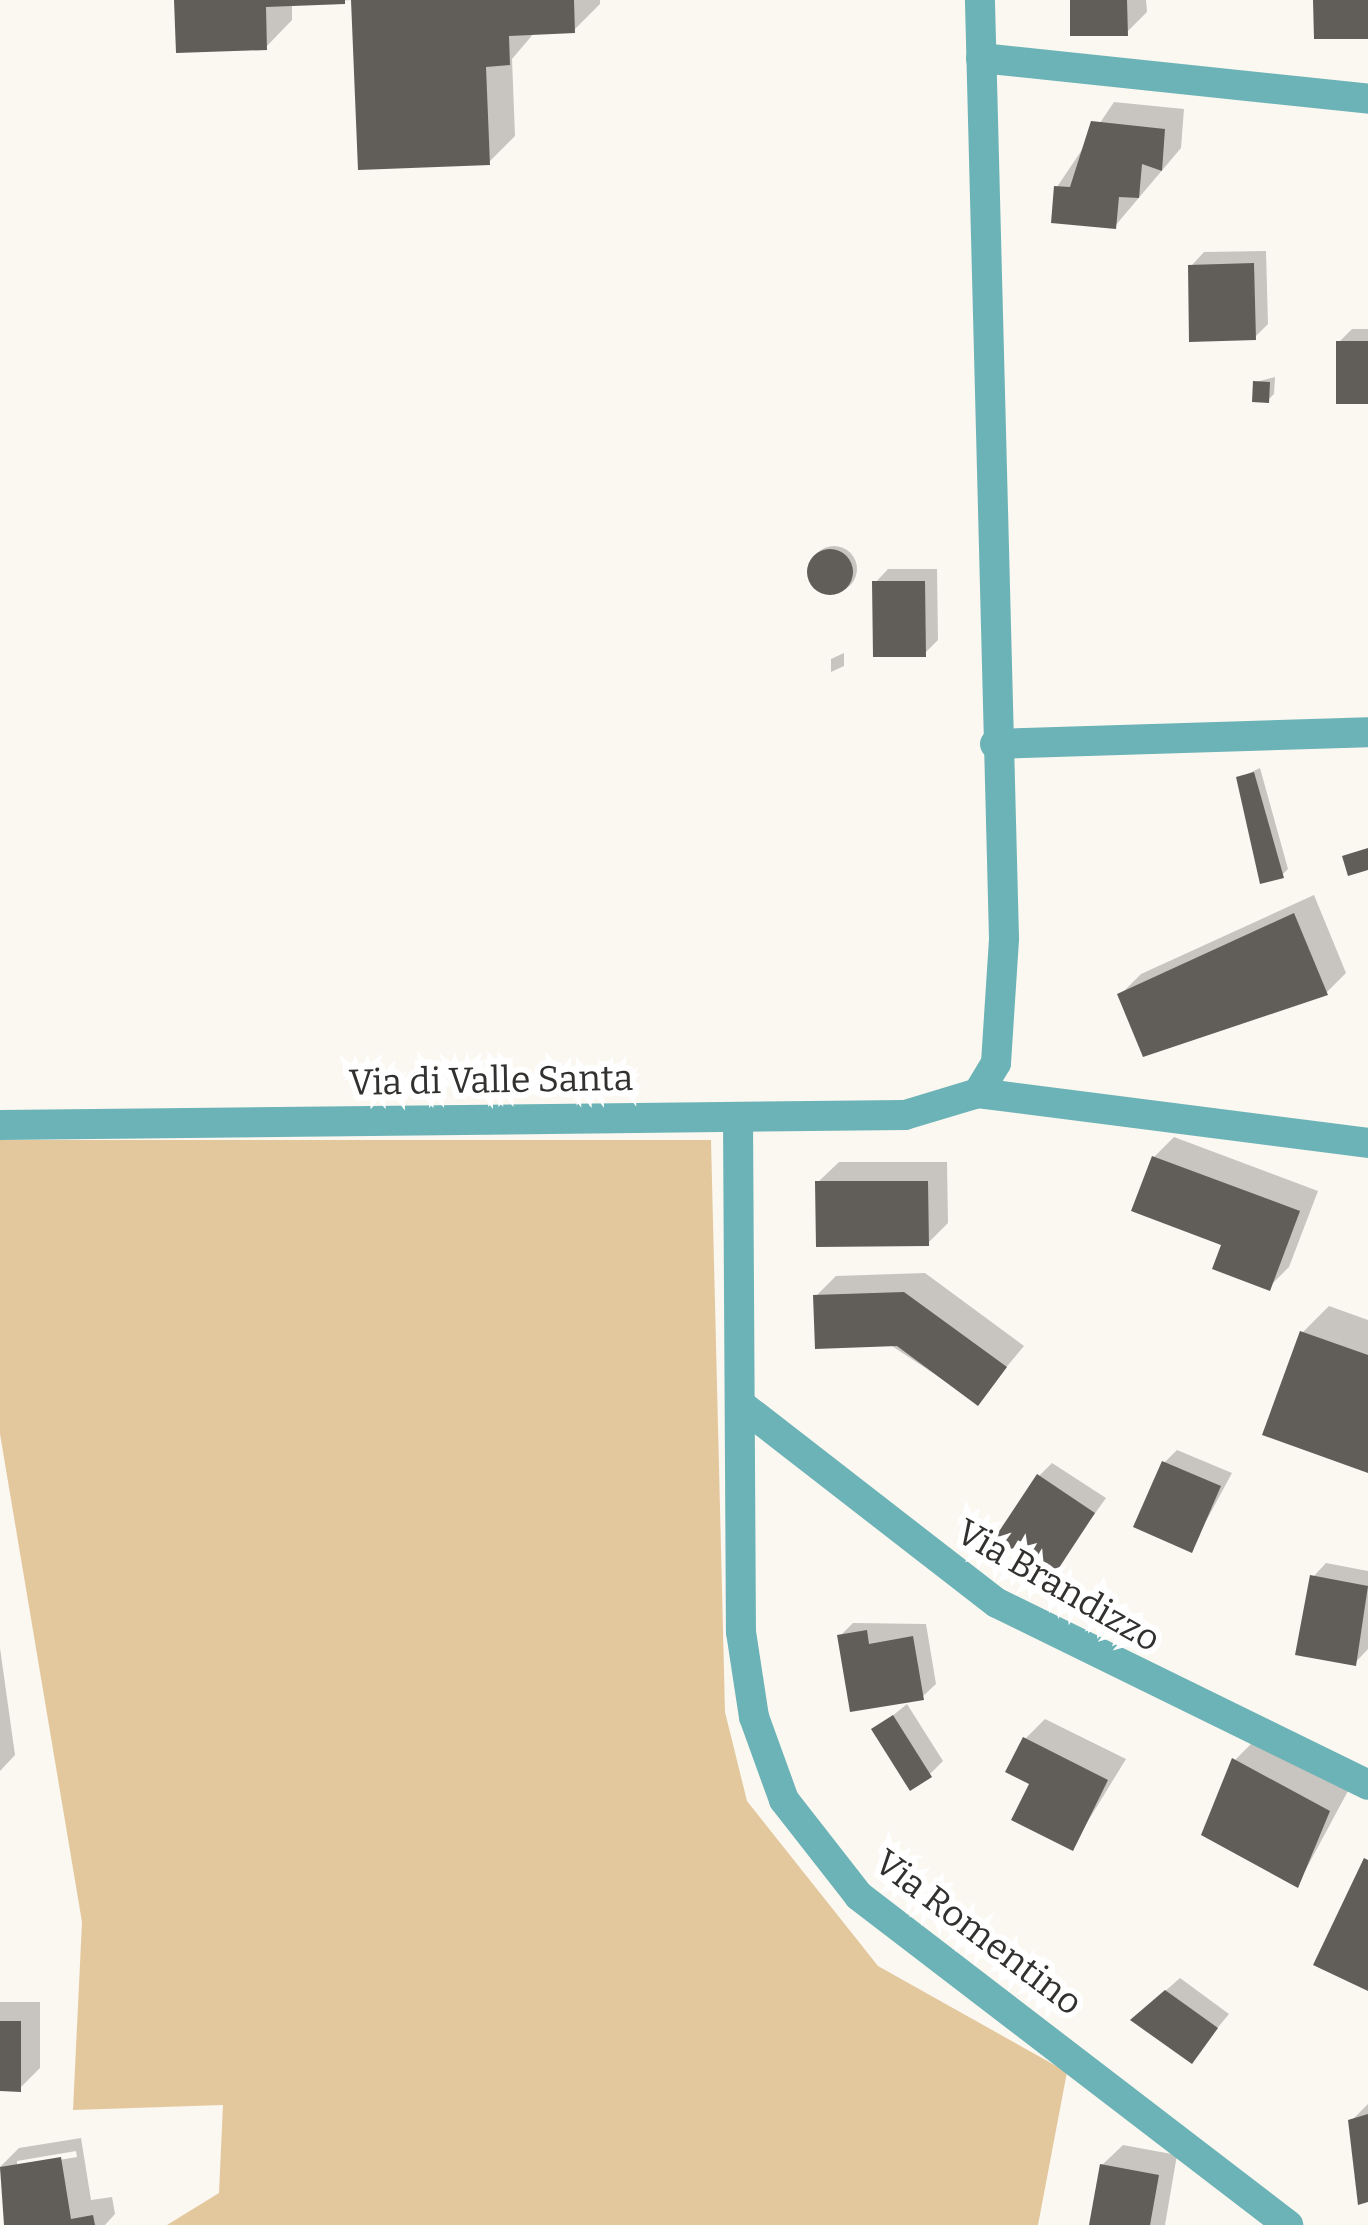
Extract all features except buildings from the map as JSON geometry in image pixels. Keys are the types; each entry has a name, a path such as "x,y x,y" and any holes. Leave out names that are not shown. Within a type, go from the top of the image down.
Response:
{"street":[{"path":"980,0 995,744 1004,938 996,1063 978,1093 1368,1143"},
{"path":"981,58 1368,99"},
{"path":"995,744 1368,732"},
{"name":"Via di Valle Santa","path":"0,1125 905,1115 978,1093"},
{"name":"Via Romentino","path":"738,1118 745,1675 767,1758 811,1840 860,1896 1288,2225"},
{"name":"Via Brandizzo","path":"740,1405 965,1584 1368,1785"}],"shaded area":[{"path":"0,1140 711,1140 725,1712 747,1801 878,1966 1067,2072 1038,2225 167,2225 219,2193 223,2105 73,2110 82,1922 0,1434"}]}
